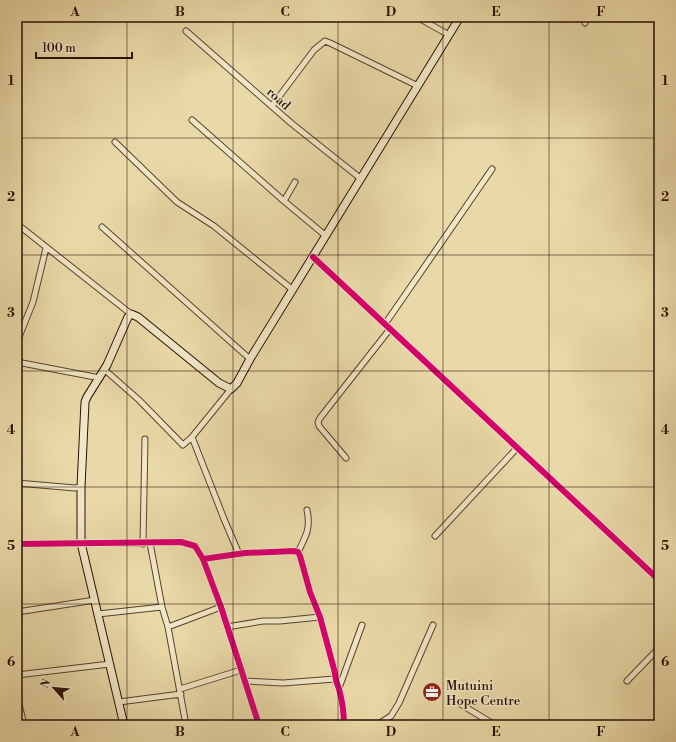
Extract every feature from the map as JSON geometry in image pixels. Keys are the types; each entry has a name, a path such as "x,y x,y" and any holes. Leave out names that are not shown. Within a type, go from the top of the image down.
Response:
{"main road":[{"path":"124,724 81,543 81,487 85,402 87,397 105,370 128,317 131,314 138,317 219,383 232,389 360,178 418,86 458,18"}],"street":[{"path":"417,17 449,35"},
{"path":"585,23 588,17"},
{"name":"road","path":"186,31 272,106 360,178"},
{"path":"272,106 314,50 325,41 330,42 418,86"},
{"path":"192,120 326,236"},
{"path":"115,142 177,202 214,226 293,290"},
{"path":"384,324 492,169"},
{"path":"284,201 295,182"},
{"path":"17,224 131,314"},
{"path":"102,227 250,359"},
{"path":"17,342 33,302 46,248"},
{"path":"313,257 659,580"},
{"path":"346,458 319,426 318,422 390,329"},
{"path":"17,362 100,378"},
{"path":"105,370 139,400 182,444 186,444 232,389"},
{"path":"192,437 224,520 239,554"},
{"path":"144,544 145,439"},
{"path":"435,536 517,448"},
{"path":"17,483 81,487"},
{"path":"307,510 309,521 308,532 298,552 320,617 335,673 335,679 339,688 344,712 344,725"},
{"path":"17,544 144,544 181,542 195,546 203,559 221,607 259,725"},
{"path":"150,543 162,607 168,627 181,692 186,725"},
{"path":"203,559 239,554 298,552"},
{"path":"654,576 659,568"},
{"path":"17,612 95,600"},
{"path":"98,614 162,607"},
{"path":"168,627 221,607"},
{"path":"227,627 263,621 320,617"},
{"path":"339,688 362,625"},
{"path":"377,725 392,716 433,625"},
{"path":"627,682 659,648"},
{"path":"17,675 110,664"},
{"path":"119,702 181,692 241,670"},
{"path":"245,681 282,683 335,679"},
{"path":"17,696 24,725"},
{"path":"462,705 495,725"},
{"path":"116,725 124,724"}],"cycle path":[{"path":"313,257 659,580"},
{"path":"17,544 181,542 195,546 203,559 221,607 259,725"},
{"path":"203,559 245,553 298,552 310,592 320,617 335,673 342,702 344,725"}],"place":[{"name":"Mutuini Hope Centre","path":"432,692"}]}
